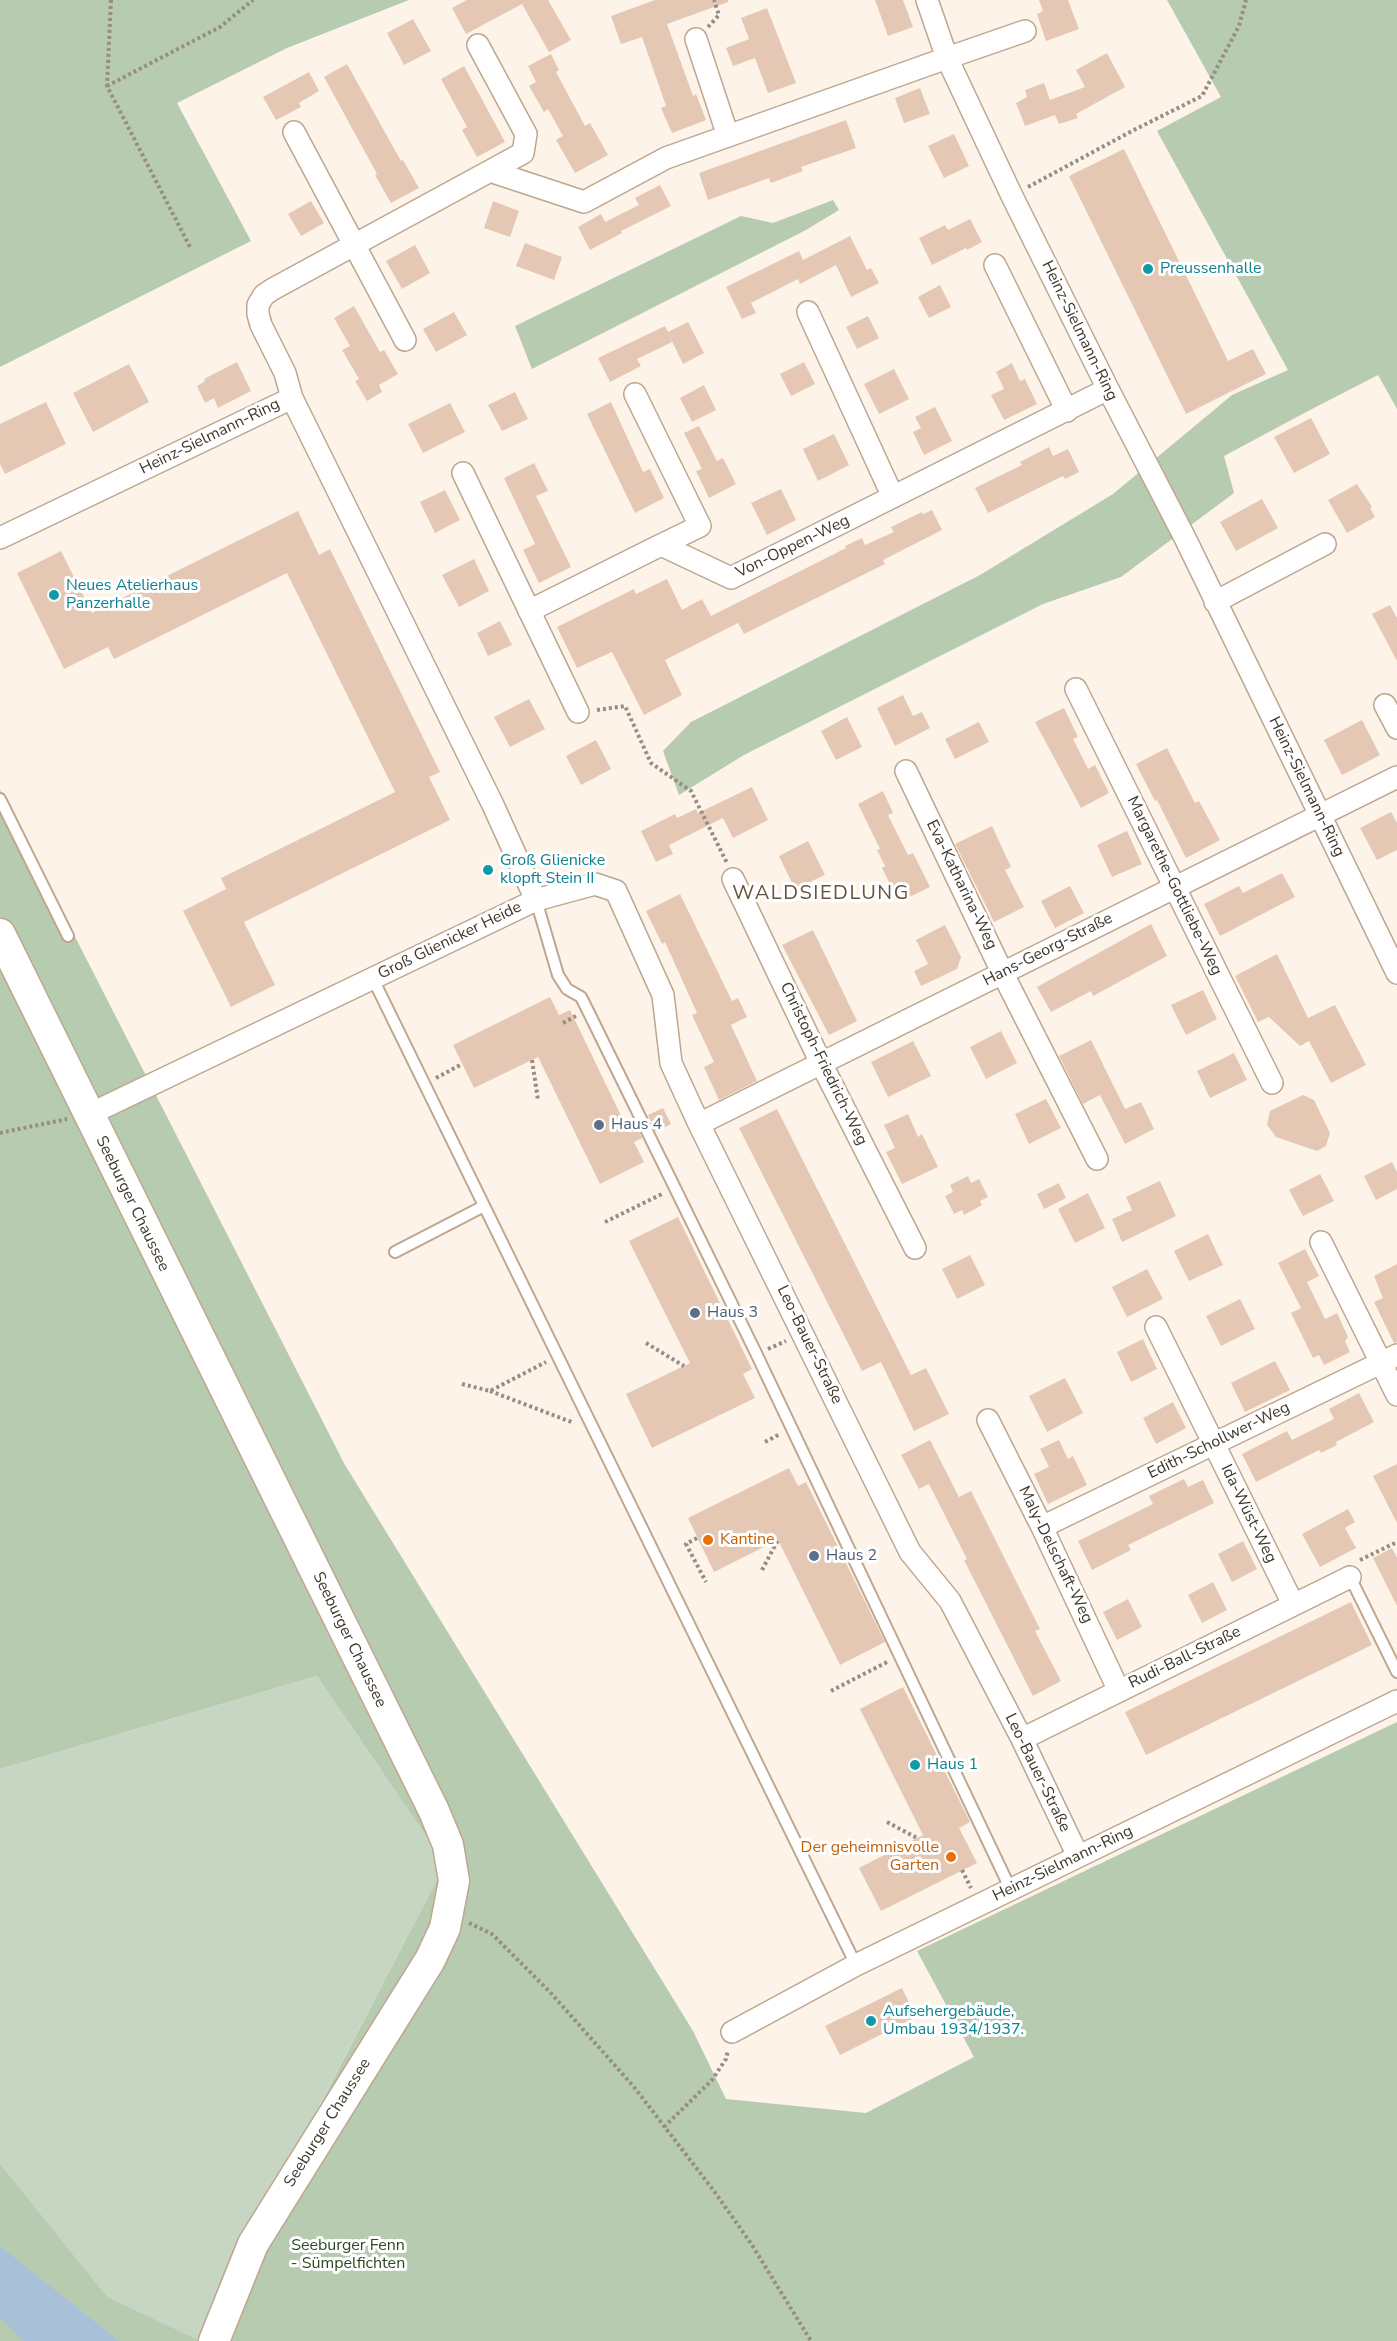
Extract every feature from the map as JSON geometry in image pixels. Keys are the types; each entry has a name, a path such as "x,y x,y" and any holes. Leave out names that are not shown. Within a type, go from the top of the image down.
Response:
{"street":[{"name":"Heinz-Sielmann-Ring","path":"927,0 947,58 1012,196 1185,538 1397,973"},
{"path":"490,171 584,202 666,158 1025,31"},
{"path":"696,39 728,136"},
{"name":"Heinz-Sielmann-Ring","path":"0,538 292,398 285,373 258,315 258,304 264,295 523,153 526,135 478,45"},
{"path":"294,132 405,340"},
{"path":"995,265 1067,411"},
{"path":"808,312 893,497"},
{"name":"Von-Oppen-Weg","path":"661,545 731,578 1108,389"},
{"path":"529,611 700,526 635,394"},
{"name":"Groß Glienicker Heide","path":"88,1115 536,900 493,805 292,398"},
{"path":"463,472 578,712"},
{"path":"1215,602 1325,544"},
{"name":"Margarethe-Gottliebe-Weg","path":"1076,689 1272,1083"},
{"path":"1385,705 1397,728"},
{"name":"Eva-Katharina-Weg","path":"906,771 1003,974 1097,1160"},
{"name":"Hans-Georg-Straße","path":"699,1124 1397,777"},
{"name":"Christoph-Friedrich-Weg","path":"733,879 821,1063 915,1248"},
{"name":"Leo-Bauer-Straße","path":"536,900 595,884 616,891 663,995 671,1063 699,1124 910,1552 950,1601 1022,1739 1078,1856"},
{"name":"Seeburger Chaussee","path":"0,934 434,1811 448,1845 454,1881 446,1928 430,1960 253,2244 214,2341"},
{"path":"1321,1242 1389,1359 1397,1395"},
{"name":"Ida-Wüst-Weg","path":"1156,1327 1293,1604"},
{"name":"Edith-Schollwer-Weg","path":"1042,1527 1389,1359"},
{"name":"Maly-Delschaft-Weg","path":"988,1420 1042,1527 1119,1690"},
{"name":"Rudi-Ball-Straße","path":"1022,1739 1293,1604 1353,1569"},
{"name":"Heinz-Sielmann-Ring","path":"732,2032 856,1965 1397,1701"}],"lane":[{"path":"0,799 68,936"},
{"path":"536,900 558,975 567,989 581,997 757,1355 1011,1890"},
{"path":"373,979 856,1965"},
{"path":"395,1252 484,1206"},
{"path":"1353,1569 1397,1672"}],"path":[{"path":"111,0 107,86 190,247"},
{"path":"107,86 220,27 253,0"},
{"path":"696,39 719,15 714,0"},
{"path":"1012,196 1202,96 1239,26 1246,0"},
{"path":"578,712 625,706 651,764 692,791 733,879"},
{"path":"532,1060 538,1100"},
{"path":"424,1083 462,1064"},
{"path":"0,1133 88,1115"},
{"path":"605,1222 675,1187"},
{"path":"757,1355 803,1333"},
{"path":"646,1343 684,1366"},
{"path":"490,1390 558,1356"},
{"path":"462,1384 490,1390 594,1431"},
{"path":"697,1538 686,1544 706,1582"},
{"path":"762,1570 778,1540"},
{"path":"1353,1569 1397,1542"},
{"path":"831,1691 898,1656"},
{"path":"887,1822 917,1838"},
{"path":"962,1870 967,1879"},
{"path":"448,1916 479,1926 492,1934 550,1992 634,2087 714,2191 752,2245 811,2341"},
{"path":"664,2127 712,2080 726,2059 732,2032"}],"green space":[{"path":"0,0 409,0 287,48 177,103 251,241 0,367"},
{"path":"1167,0 1397,0 1397,409 1378,375 1224,456 1234,493 1121,577 1043,604 744,755 679,795 663,751 691,722 980,575 1113,494 1232,395 1288,370 1157,131 1221,97"},
{"path":"833,200 839,210 806,230 532,369 515,326 741,216 773,223"},
{"name":"Seeburger Fenn - Sümpelfichten","path":"0,790 345,1465 693,2031 726,2099 866,2113 974,2057 917,1951 1397,1722 1397,2341 119,2341 0,2246 0,2164 107,2297 198,2340 445,1864 317,1676 0,1769"},
{"path":"317,1676 445,1864 198,2339 200,2341 0,2341 0,1769"},
{"path":"1,2317 23,2341 0,2341"}],"water":[{"path":"0,2246 119,2341 23,2341 0,2317"}],"building":[{"path":"467,0 548,0 571,40 549,52 522,4 466,34 452,8"},
{"path":"655,0 728,0 728,2 667,24 693,96 696,94 706,120 672,133 661,108 666,106 642,37 621,44 611,16"},
{"path":"875,0 903,0 913,27 888,36"},
{"path":"1039,0 1068,0 1079,29 1046,41 1037,14 1043,11"},
{"path":"767,8 796,83 768,93 755,58 733,66 726,48 749,39 741,18"},
{"path":"413,19 431,51 404,65 387,33"},
{"path":"1107,53 1125,87 1076,114 1078,118 1059,124 1055,115 1025,126 1016,103 1027,97 1025,90 1044,83 1050,100 1085,87 1076,70"},
{"path":"551,54 559,70 556,72 585,126 590,123 608,155 575,173 556,140 563,136 548,109 544,112 529,86 536,82 528,66"},
{"path":"347,64 401,161 403,160 419,188 391,203 324,77"},
{"path":"464,66 505,142 477,157 462,130 467,127 441,79"},
{"path":"309,72 319,91 299,103 301,107 276,120 263,97"},
{"path":"920,88 930,114 904,123 895,98"},
{"path":"846,120 856,148 801,167 803,171 771,183 769,178 708,200 699,173"},
{"path":"954,134 969,166 944,178 928,146"},
{"name":"Preussenhalle","path":"1124,149 1228,361 1253,349 1266,374 1186,414 1069,176"},
{"path":"660,185 671,206 621,231 622,233 590,250 578,227 601,214 605,222 639,205 635,198"},
{"path":"311,201 324,223 301,236 288,214"},
{"path":"493,201 519,211 510,237 484,228"},
{"path":"970,219 982,242 932,265 919,238 945,225 948,230"},
{"path":"850,236 867,270 871,268 879,283 851,297 836,265 800,284 798,279 751,303 756,313 742,319 726,287 799,251 803,260"},
{"path":"525,243 562,257 554,280 516,266"},
{"path":"415,245 430,273 402,289 386,261"},
{"path":"940,285 951,307 929,318 918,297"},
{"path":"354,306 380,352 384,350 398,374 379,385 382,392 367,401 355,381 359,379 342,350 350,346 334,318"},
{"path":"454,312 467,335 436,352 423,329"},
{"path":"868,316 879,338 857,349 846,327"},
{"path":"688,322 704,353 683,364 668,333 672,342 637,359 641,366 610,382 598,358 665,326 668,332"},
{"path":"237,362 251,391 218,408 214,398 205,403 197,386 205,381 204,379"},
{"path":"804,362 815,384 791,396 780,374"},
{"path":"1012,363 1020,381 1025,379 1037,404 1004,420 991,395 1004,389 996,372"},
{"path":"129,364 149,402 93,432 73,393"},
{"path":"894,369 909,399 879,414 864,384"},
{"path":"704,385 716,410 692,422 680,398"},
{"path":"515,392 528,419 502,431 488,405"},
{"path":"46,402 66,444 5,474 0,464 0,424"},
{"path":"611,402 643,472 650,469 664,498 635,513 587,414"},
{"path":"450,403 465,432 423,453 408,424"},
{"path":"935,407 952,441 924,455 913,432 921,428 915,417"},
{"path":"1311,418 1330,454 1294,473 1274,437"},
{"path":"699,426 717,461 723,458 736,484 709,498 696,471 702,469 684,433"},
{"path":"834,434 849,465 818,481 803,449"},
{"path":"1049,447 1053,456 1068,449 1079,472 1065,479 1063,476 988,513 975,488 1022,465 1020,462"},
{"path":"534,463 548,491 536,496 571,567 539,583 523,550 535,544 504,478"},
{"path":"1357,484 1372,507 1370,508 1375,517 1347,533 1328,500"},
{"path":"781,489 796,520 767,535 751,503"},
{"path":"445,490 460,520 435,533 420,502"},
{"path":"1262,499 1278,528 1236,551 1220,522"},
{"path":"932,510 942,530 883,560 885,564 744,634 738,623 665,660 682,695 644,715 612,652 577,668 557,627 634,589 636,594 667,579 682,610 702,599 711,616 846,548 845,546 862,538 865,545 894,532 891,527 922,512 923,514"},
{"path":"298,511 319,555 330,549 440,772 429,777 450,820 244,922 275,985 231,1007 183,911 226,889 221,878 395,792 287,573 114,659 108,647 64,669 17,573 61,551 92,613"},
{"path":"474,559 489,591 459,607 442,575"},
{"path":"1390,605 1397,618 1397,661 1372,614"},
{"path":"500,621 512,645 488,656 477,633"},
{"path":"903,695 913,716 922,712 930,728 895,746 877,708"},
{"path":"529,699 545,729 510,747 494,717"},
{"path":"1064,708 1078,737 1073,739 1088,769 1095,765 1109,793 1081,808 1035,722"},
{"path":"847,717 862,747 836,760 821,731"},
{"path":"1362,720 1380,755 1342,775 1324,740"},
{"path":"979,722 989,742 955,759 945,739"},
{"path":"596,740 611,769 581,785 566,756"},
{"path":"1167,748 1195,803 1199,801 1220,840 1186,858 1136,764"},
{"path":"752,787 768,820 733,838 723,818 669,845 673,854 656,862 641,831 675,814 677,818 696,809 698,813"},
{"path":"883,791 893,813 888,815 908,855 913,853 930,887 899,902 882,868 885,866 877,850 880,849 858,804"},
{"path":"1391,812 1397,823 1397,850 1377,860 1360,828"},
{"path":"992,826 1011,867 1005,870 1024,907 994,922 955,844"},
{"path":"1127,831 1142,864 1112,877 1097,845"},
{"path":"808,841 825,875 795,889 779,856"},
{"path":"1282,873 1295,897 1220,936 1204,904 1239,886 1243,893"},
{"path":"1070,886 1084,913 1055,928 1041,901"},
{"path":"680,894 732,1001 738,998 747,1017 731,1025 757,1081 719,1100 704,1067 714,1062 692,1015 697,1013 665,942 662,944 646,911"},
{"path":"1151,924 1167,956 1093,996 1091,991 1051,1012 1037,987"},
{"path":"945,925 961,957 957,969 921,986 914,971 928,964 916,940"},
{"path":"813,930 857,1021 829,1035 782,945"},
{"path":"1277,954 1308,1018 1335,1005 1366,1065 1331,1083 1309,1041 1300,1046 1269,1017 1258,1022 1235,976"},
{"path":"1203,990 1217,1019 1186,1035 1171,1005"},
{"name":"Haus 4","path":"550,997 559,1015 570,1010 626,1126 634,1122 642,1138 634,1142 644,1162 600,1184 538,1057 474,1088 453,1045"},
{"path":"1001,1031 1017,1063 986,1079 970,1047"},
{"path":"1091,1040 1125,1109 1141,1102 1154,1129 1125,1144 1100,1095 1083,1104 1059,1056"},
{"path":"913,1041 931,1076 888,1097 871,1062"},
{"path":"1234,1053 1247,1080 1210,1098 1197,1071"},
{"path":"1303,1095 1314,1100 1330,1133 1326,1146 1317,1151 1276,1137 1267,1125 1270,1111"},
{"path":"1046,1099 1061,1128 1029,1144 1015,1114"},
{"path":"663,1108 671,1124 656,1132 648,1115"},
{"path":"777,1109 911,1375 926,1368 949,1414 914,1431 881,1362 862,1371 739,1128"},
{"path":"908,1114 918,1137 922,1134 938,1167 902,1184 886,1152 895,1148 884,1125"},
{"path":"1392,1162 1397,1172 1397,1189 1376,1200 1364,1176"},
{"path":"1320,1174 1334,1201 1303,1216 1289,1190"},
{"path":"968,1176 971,1183 979,1179 988,1197 980,1201 982,1205 964,1215 962,1210 954,1214 945,1196 953,1192 950,1185"},
{"path":"1160,1181 1176,1216 1122,1242 1112,1219 1132,1210 1126,1197"},
{"path":"1059,1183 1066,1198 1044,1209 1037,1194"},
{"path":"1088,1193 1105,1228 1075,1243 1058,1209"},
{"name":"Haus 3","path":"678,1217 752,1369 743,1374 755,1398 652,1448 626,1394 690,1363 629,1241"},
{"path":"1208,1234 1223,1265 1189,1281 1174,1251"},
{"path":"1305,1249 1319,1276 1307,1282 1325,1319 1337,1313 1348,1337 1345,1341 1350,1352 1324,1365 1319,1355 1313,1358 1291,1313 1301,1308 1278,1263"},
{"path":"970,1255 985,1285 957,1299 942,1269"},
{"path":"1397,1264 1397,1342 1394,1343 1374,1302 1383,1298 1374,1276"},
{"path":"1147,1269 1163,1299 1127,1317 1112,1287"},
{"path":"1240,1299 1255,1329 1221,1346 1206,1316"},
{"path":"1143,1339 1157,1369 1131,1382 1117,1352"},
{"path":"1275,1361 1290,1390 1245,1412 1231,1383"},
{"path":"1065,1378 1083,1413 1047,1432 1029,1396"},
{"path":"1359,1393 1374,1422 1336,1442 1337,1445 1321,1453 1319,1450 1256,1482 1242,1454 1287,1431 1292,1440 1334,1419 1329,1409"},
{"path":"1173,1402 1186,1428 1156,1444 1143,1418"},
{"path":"930,1440 959,1497 971,1491 1040,1629 1035,1631 1061,1681 1033,1696 964,1560 967,1559 929,1484 919,1489 901,1455"},
{"path":"1059,1440 1068,1459 1073,1456 1087,1485 1048,1504 1034,1474 1049,1467 1040,1449"},
{"path":"1397,1464 1397,1523 1373,1476"},
{"name":"Haus 2","path":"789,1468 798,1486 806,1482 885,1642 840,1665 778,1540 714,1572 688,1518"},
{"path":"1184,1479 1188,1487 1203,1480 1214,1503 1128,1545 1131,1550 1092,1570 1078,1541 1153,1504 1149,1496"},
{"path":"1348,1509 1355,1522 1345,1528 1356,1548 1320,1567 1302,1534"},
{"path":"1243,1541 1257,1569 1232,1582 1218,1554"},
{"path":"1392,1548 1397,1558 1397,1606 1373,1558"},
{"path":"1213,1582 1227,1610 1202,1623 1188,1595"},
{"path":"1128,1599 1142,1627 1117,1640 1103,1612"},
{"path":"1351,1602 1372,1645 1146,1755 1125,1712"},
{"name":"Haus 1","path":"903,1687 970,1822 959,1828 977,1863 881,1911 859,1868 923,1835 860,1709"},
{"name":"Aufsehergebäude, Umbau 1934/1937.","path":"902,1988 916,2017 840,2055 825,2026"}],"place":[{"name":"Preussenhalle","path":"1148,269"},
{"name":"Neues Atelierhaus Panzerhalle","path":"54,595"},
{"name":"Groß Glienicke klopft Stein II","path":"488,870"},
{"name":"Haus 4","path":"599,1125"},
{"name":"Haus 3","path":"695,1313"},
{"name":"Kantine","path":"708,1540"},
{"name":"Haus 2","path":"814,1556"},
{"name":"Haus 1","path":"915,1765"},
{"name":"Der geheimnisvolle Garten","path":"951,1857"},
{"name":"Aufsehergebäude, Umbau 1934/1937.","path":"871,2021"}],"district":[{"name":"WALDSIEDLUNG","path":"821,894"}]}
